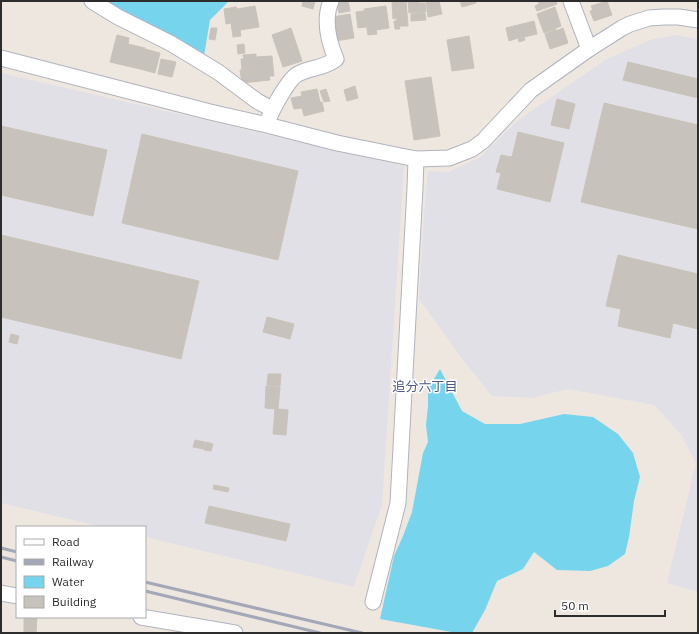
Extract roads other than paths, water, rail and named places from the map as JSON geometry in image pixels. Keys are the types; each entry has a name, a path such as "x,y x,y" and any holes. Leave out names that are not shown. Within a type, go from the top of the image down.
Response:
{"street":[{"path":"92,1 118,18 170,43 218,72 257,101 272,109"},
{"path":"267,125 272,109 296,74 329,64 336,59 330,44 326,25 328,7 331,1"},
{"path":"571,1 588,49"},
{"path":"1,58 337,143 416,159 449,158 472,149 483,141 531,90 588,49 622,28 649,18 679,17 698,20"},
{"path":"373,602 398,503 416,159"},
{"path":"1,593 16,596"},
{"path":"146,618 234,633"}],"water":[{"path":"102,1 229,1 210,20 204,56"},
{"path":"440,369 462,411 485,424 520,424 564,414 593,417 618,434 633,453 640,477 634,501 625,554 608,566 590,571 557,570 534,552 523,569 497,581 485,610 472,633 457,633 380,619 394,556 412,512 423,453 428,442 426,425 428,389"}],"railway":[{"path":"1,548 16,552"},
{"path":"1,557 16,561"},
{"path":"146,582 362,633"},
{"path":"146,591 320,633"}],"district":[{"name":"追分六丁目","path":"425,386"}]}
